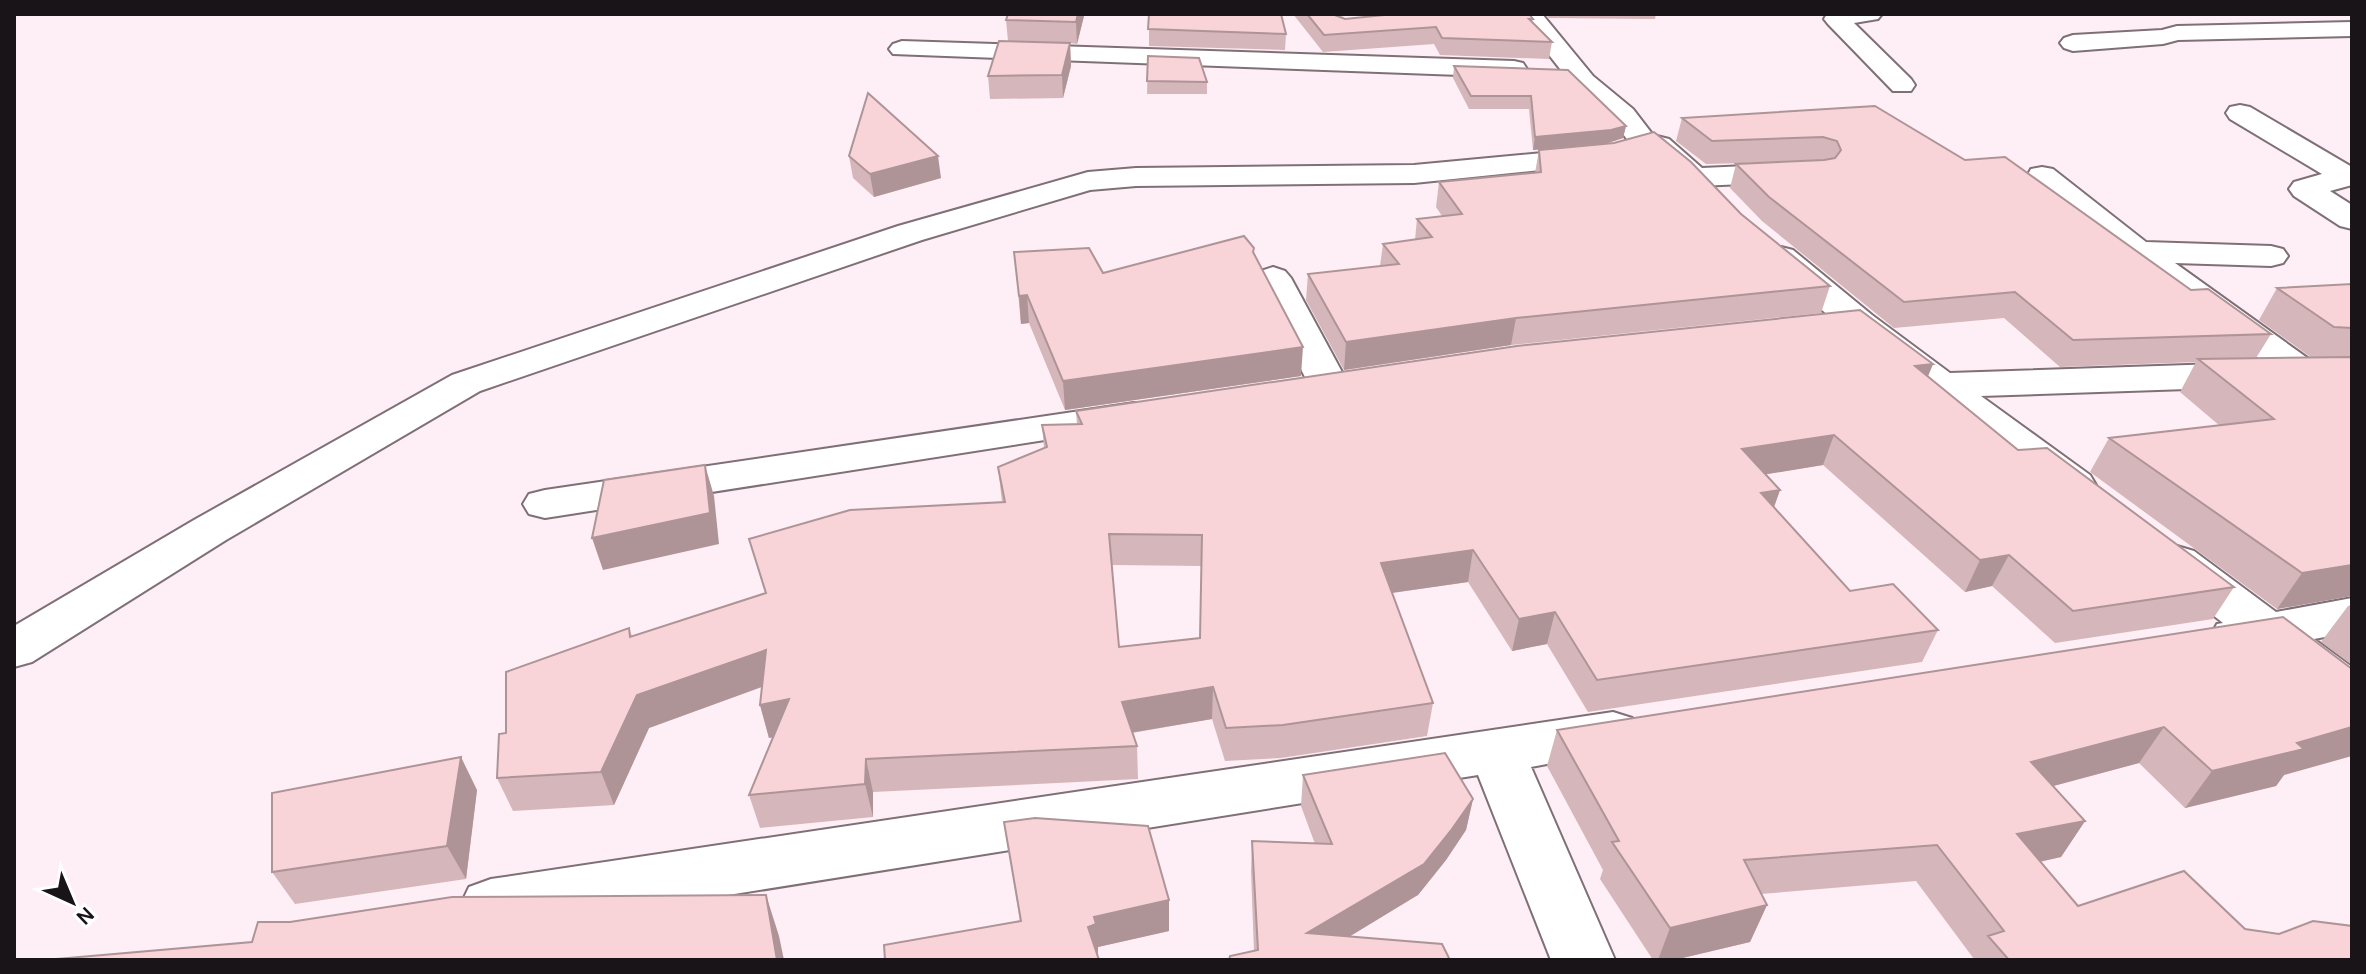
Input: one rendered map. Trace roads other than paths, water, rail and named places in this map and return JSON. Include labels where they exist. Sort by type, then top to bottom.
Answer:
[{"type":"street","points":[[1529,14],[1571,80],[1623,115],[1638,135],[1659,145],[1698,177],[1738,220],[1859,323],[2105,508]]},
{"type":"street","points":[[1870,14],[1836,19],[1902,85]]},
{"type":"street","points":[[2073,43],[2163,37],[2177,33],[2352,29]]},
{"type":"street","points":[[910,56],[1374,69],[1571,80]]},
{"type":"street","points":[[1374,69],[1454,79]]},
{"type":"street","points":[[1512,81],[1571,80]]},
{"type":"street","points":[[2240,113],[2341,173],[2343,178],[2305,189],[2352,219]]},
{"type":"street","points":[[14,649],[210,530],[466,383],[910,233],[1088,181],[1136,177],[1414,174],[1609,155],[1637,148],[1638,135]]},
{"type":"street","points":[[1698,177],[1816,172]]},
{"type":"street","points":[[2042,176],[2137,252],[2303,373]]},
{"type":"street","points":[[2137,252],[2271,256]]},
{"type":"street","points":[[1273,278],[1329,386]]},
{"type":"street","points":[[1811,328],[1859,323]]},
{"type":"street","points":[[1942,385],[2303,373],[2352,375]]},
{"type":"street","points":[[545,504],[1172,409]]},
{"type":"street","points":[[2143,537],[2352,695]]},
{"type":"street","points":[[2192,643],[2352,615]]},
{"type":"street","points":[[449,912],[1666,725]]},
{"type":"street","points":[[1496,751],[1583,960]]}]
